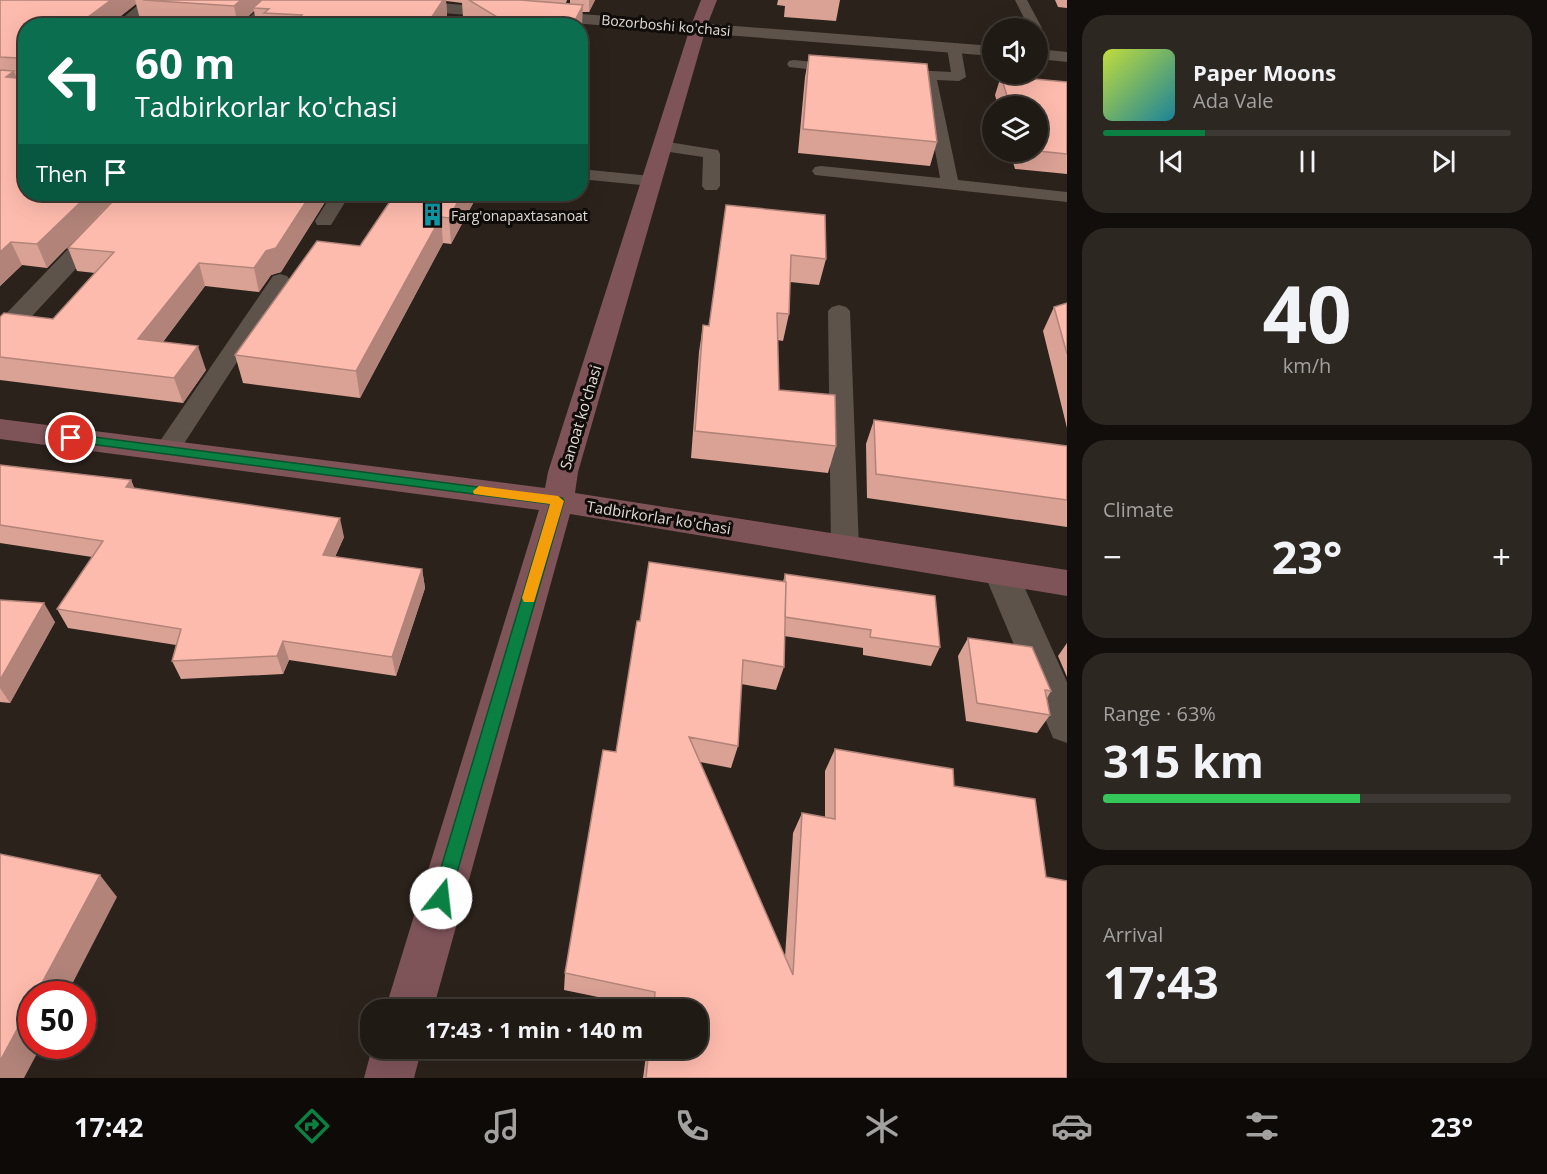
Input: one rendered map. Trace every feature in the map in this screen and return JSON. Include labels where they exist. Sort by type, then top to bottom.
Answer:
[{"type":"main road","name":"Sanoat ko'chasi","points":[[412,999],[558,501],[563,472],[698,28],[709,0]]},
{"type":"main road","name":"Tadbirkorlar ko'chasi","points":[[0,429],[558,501],[1067,583]]},
{"type":"main road","points":[[389,1078],[394,1059]]},
{"type":"street","name":"Bozorboshi ko'chasi","points":[[340,0],[570,18]]},
{"type":"street","name":"Bozorboshi ko'chasi","points":[[588,19],[982,50]]},
{"type":"street","points":[[0,335],[112,217]]},
{"type":"street","points":[[1000,573],[1067,726]]},
{"type":"lane","points":[[129,18],[152,0]]},
{"type":"lane","points":[[255,18],[276,0]]},
{"type":"lane","points":[[1021,0],[1030,18]]},
{"type":"lane","points":[[884,72],[959,77],[954,48]]},
{"type":"lane","points":[[794,64],[862,70]]},
{"type":"lane","points":[[929,76],[950,183]]},
{"type":"lane","points":[[662,147],[712,154],[711,186]]},
{"type":"lane","points":[[821,171],[1067,197]]},
{"type":"lane","points":[[588,175],[651,181]]},
{"type":"lane","points":[[324,221],[337,201]]},
{"type":"lane","points":[[166,450],[280,280]]},
{"type":"lane","points":[[839,311],[845,548]]},
{"type":"building","points":[[0,0],[111,0],[87,18],[18,18],[18,58],[0,57]]},
{"type":"building","points":[[143,0],[241,0],[234,6]]},
{"type":"building","points":[[262,0],[443,0],[431,18],[299,18],[302,15],[264,13],[269,9],[253,8]]},
{"type":"building","points":[[469,0],[520,0],[583,5],[576,18],[499,18]]},
{"type":"building","points":[[809,55],[927,64],[937,142],[803,129]]},
{"type":"building","points":[[0,70],[14,71],[6,77],[18,78],[18,201],[82,201],[37,244],[11,242],[0,252]]},
{"type":"building","points":[[1048,80],[1067,82],[1067,154],[1048,152],[1048,96],[1007,96],[1003,84],[1048,84]]},
{"type":"building","points":[[113,201],[306,201],[276,248],[266,251],[254,268],[199,263],[138,339],[198,346],[174,378],[0,357],[0,317],[4,313],[53,319],[114,252],[68,248]]},
{"type":"building","points":[[390,201],[458,201],[449,218],[441,217],[356,371],[235,355],[317,241],[360,246]]},
{"type":"building","points":[[726,205],[825,215],[826,259],[791,255],[789,314],[777,313],[779,390],[835,395],[836,446],[695,431],[703,325],[709,326]]},
{"type":"building","points":[[1067,303],[1067,354],[1054,307]]},
{"type":"building","points":[[874,420],[1067,446],[1067,500],[876,474]]},
{"type":"building","points":[[0,465],[131,480],[126,487],[340,518],[323,555],[422,569],[392,657],[283,641],[277,656],[172,661],[181,629],[57,609],[103,541],[0,525]]},
{"type":"building","points":[[649,562],[786,582],[784,667],[743,660],[738,746],[689,737],[793,975],[802,813],[835,819],[835,749],[953,769],[954,786],[1035,799],[1046,877],[1067,881],[1067,1078],[646,1078],[648,1059],[708,1059],[708,999],[655,999],[655,992],[565,973],[603,750],[616,752],[637,621],[640,621]]},
{"type":"building","points":[[785,574],[935,596],[940,647],[870,637],[871,630],[785,617]]},
{"type":"building","points":[[0,600],[44,603],[0,680]]},
{"type":"building","points":[[968,638],[1032,647],[1051,691],[1045,690],[1050,715],[977,703]]},
{"type":"building","points":[[0,854],[100,875],[43,981],[18,981],[18,1028],[0,1061]]},
{"type":"slow traffic","points":[[479,491],[558,501],[529,598]]},
{"type":"place","name":"Farg'onapaxtasanoat","points":[[433,215]]},
{"type":"route","points":[[71,438],[558,501],[441,898]]}]
